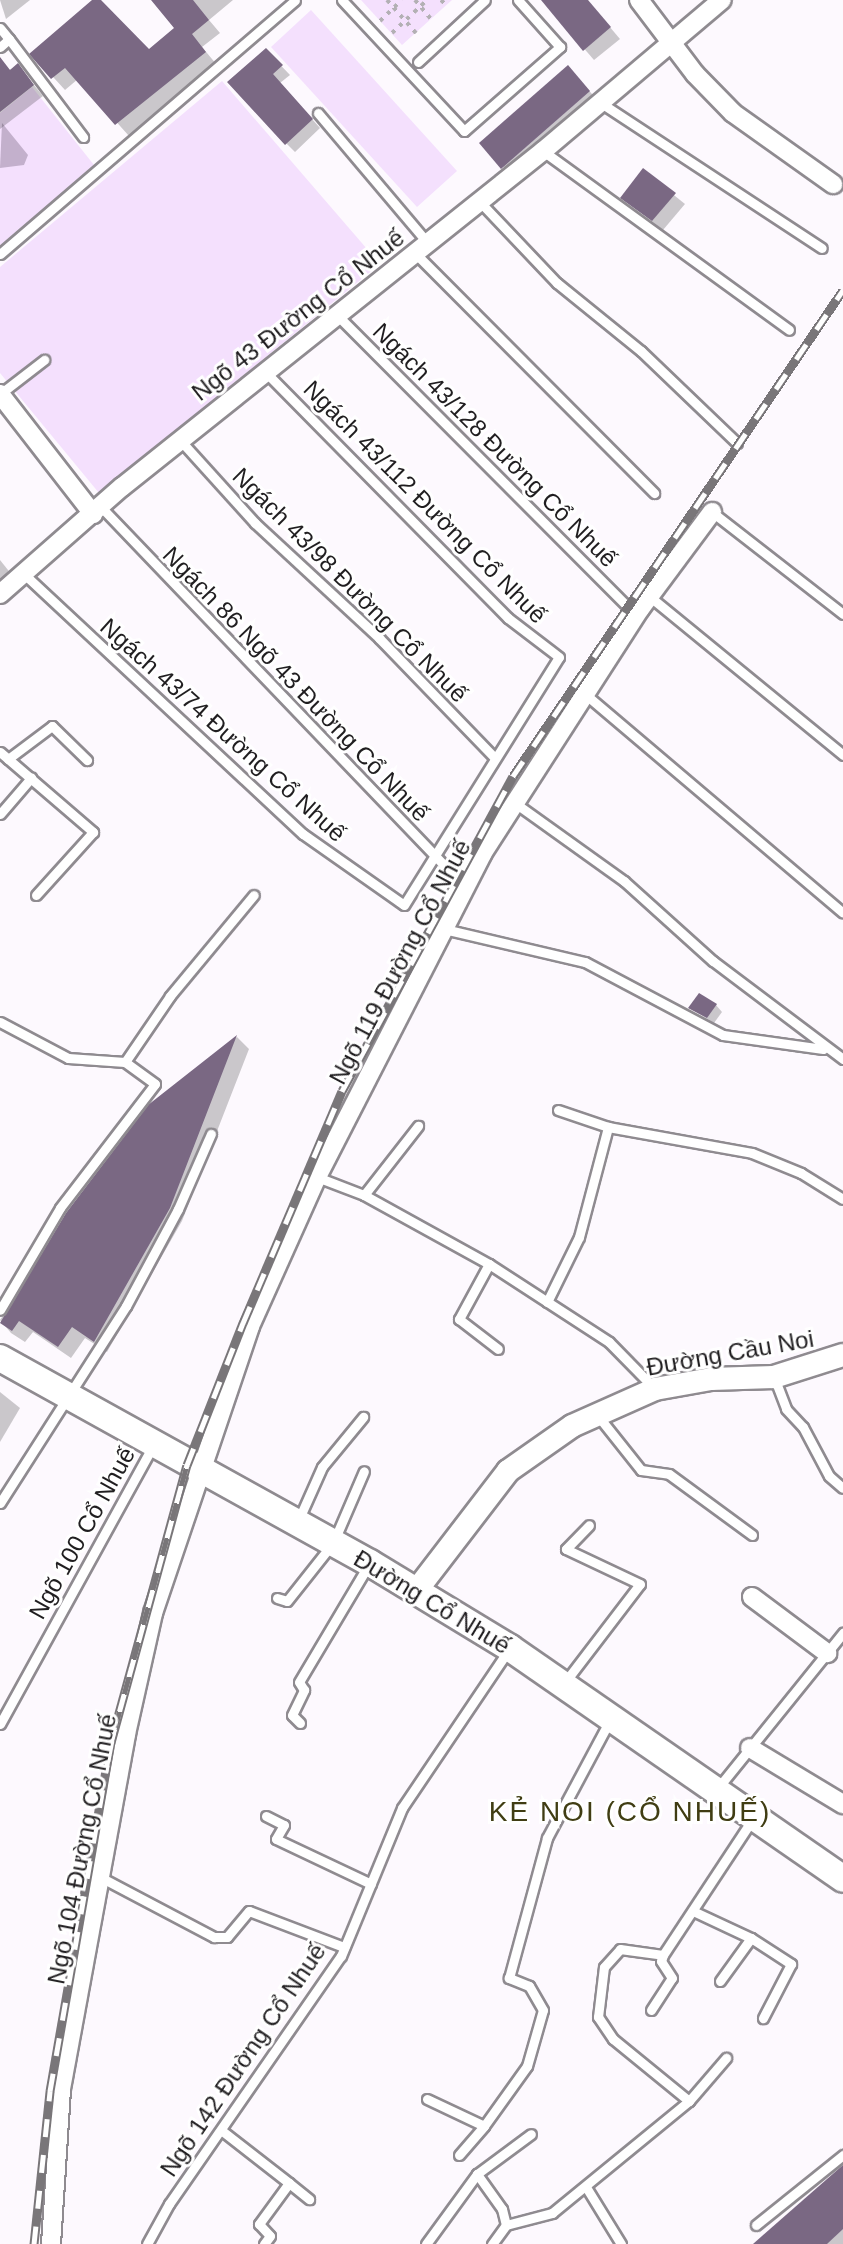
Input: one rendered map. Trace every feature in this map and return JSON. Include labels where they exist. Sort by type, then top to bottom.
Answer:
[{"type":"main road","name":"Đường Cổ Nhuế","points":[[0,1358],[153,1446],[370,1563],[510,1648],[717,1789],[752,1820],[843,1879]]},
{"type":"street","points":[[639,0],[695,74],[733,113],[833,184]]},
{"type":"street","name":"Ngõ 43 Đường Cổ Nhuế","points":[[0,594],[180,440],[335,313],[543,151],[722,0]]},
{"type":"street","points":[[0,394],[97,510]]},
{"type":"street","name":"Ngõ 119 Đường Cổ Nhuế","points":[[202,1472],[250,1326],[317,1177],[465,887],[487,837],[649,596],[712,512]]},
{"type":"street","name":"Đường Cầu Noi","points":[[416,1591],[508,1471],[596,1413],[655,1389],[711,1379],[774,1377],[843,1355]]},
{"type":"street","name":"Ngõ 104 Đường Cổ Nhuế","points":[[51,2244],[61,2089],[126,1734],[153,1613],[202,1472]]},
{"type":"street","points":[[752,1597],[827,1653]]},
{"type":"street","points":[[750,1748],[843,1804]]},
{"type":"lane","points":[[0,254],[295,0]]},
{"type":"lane","points":[[342,0],[464,131],[560,47],[518,0]]},
{"type":"lane","points":[[418,62],[485,0]]},
{"type":"lane","points":[[0,28],[83,137]]},
{"type":"lane","points":[[0,47],[9,39]]},
{"type":"lane","points":[[601,103],[822,248]]},
{"type":"lane","points":[[318,113],[422,248],[654,493]]},
{"type":"lane","points":[[543,151],[789,330]]},
{"type":"lane","points":[[480,202],[557,283],[641,351],[737,443]]},
{"type":"lane","name":"Ngách 43/128 Đường Cổ Nhuế","points":[[335,313],[626,605]]},
{"type":"lane","points":[[0,394],[44,360]]},
{"type":"lane","name":"Ngách 43/112 Đường Cổ Nhuế","points":[[264,371],[508,618],[559,657],[494,757]]},
{"type":"lane","name":"Ngách 43/98 Đường Cổ Nhuế","points":[[180,440],[255,523],[379,638],[494,757]]},
{"type":"lane","name":"Ngách 86 Ngõ 43 Đường Cổ Nhuế","points":[[97,510],[465,887]]},
{"type":"lane","points":[[712,512],[843,614]]},
{"type":"lane","name":"Ngách 43/74 Đường Cổ Nhuế","points":[[24,574],[303,834],[404,905],[435,858]]},
{"type":"lane","points":[[649,596],[843,755]]},
{"type":"lane","points":[[585,694],[843,913]]},
{"type":"lane","points":[[36,895],[93,832],[4,755],[52,726],[87,760]]},
{"type":"lane","points":[[435,858],[494,757]]},
{"type":"lane","points":[[0,814],[31,778]]},
{"type":"lane","points":[[518,789],[823,1049],[843,1059]]},
{"type":"lane","points":[[125,1062],[170,996],[254,895]]},
{"type":"lane","points":[[444,929],[585,962],[723,1035],[823,1049]]},
{"type":"lane","points":[[0,1022],[68,1058],[125,1062],[155,1084],[60,1208],[0,1310]]},
{"type":"lane","points":[[558,1110],[608,1127],[752,1153],[801,1173],[843,1199]]},
{"type":"lane","points":[[364,1195],[418,1126]]},
{"type":"lane","points":[[547,1302],[579,1237],[608,1127]]},
{"type":"lane","points":[[0,1503],[156,1251],[211,1134]]},
{"type":"lane","points":[[317,1177],[364,1195],[489,1264],[609,1342],[655,1389]]},
{"type":"lane","points":[[489,1264],[459,1319],[498,1349]]},
{"type":"lane","points":[[774,1377],[786,1409],[803,1427],[829,1476],[843,1488]]},
{"type":"lane","points":[[596,1413],[641,1470],[669,1474],[752,1535]]},
{"type":"lane","points":[[297,1524],[322,1467],[363,1417]]},
{"type":"lane","name":"Ngõ 100 Cổ Nhuế","points":[[0,1724],[153,1446]]},
{"type":"lane","points":[[277,1598],[287,1601],[333,1543],[364,1471]]},
{"type":"lane","points":[[563,1685],[640,1584],[566,1549],[589,1525]]},
{"type":"lane","points":[[300,1723],[292,1715],[304,1690],[299,1682],[370,1563]]},
{"type":"lane","points":[[717,1789],[843,1633]]},
{"type":"lane","name":"Ngõ 142 Đường Cổ Nhuế","points":[[147,2244],[344,1947],[402,1808],[510,1648]]},
{"type":"lane","points":[[459,2155],[527,2066],[543,2010],[529,1986],[509,1978],[547,1838],[612,1717]]},
{"type":"lane","points":[[266,1816],[284,1825],[276,1839],[371,1884]]},
{"type":"lane","points":[[651,2010],[672,1978],[661,1961],[663,1955],[752,1820]]},
{"type":"lane","points":[[102,1878],[214,1937],[227,1937],[249,1911],[344,1947]]},
{"type":"lane","points":[[693,1911],[751,1938],[791,1964],[763,2018]]},
{"type":"lane","points":[[720,1981],[751,1938]]},
{"type":"lane","points":[[663,1955],[620,1949],[604,1967],[598,2017],[613,2039],[689,2101]]},
{"type":"lane","points":[[492,2244],[506,2225],[552,2213],[586,2187],[689,2101],[726,2058]]},
{"type":"lane","points":[[427,2099],[484,2126]]},
{"type":"lane","points":[[221,2130],[309,2199]]},
{"type":"lane","points":[[426,2244],[477,2174],[531,2134]]},
{"type":"lane","points":[[756,2225],[843,2155]]},
{"type":"lane","points":[[477,2174],[502,2209],[506,2225]]},
{"type":"lane","points":[[264,2244],[270,2236],[259,2224],[289,2183]]},
{"type":"lane","points":[[586,2187],[621,2244]]},
{"type":"path","points":[[387,0],[416,33]]},
{"type":"path","points":[[380,21],[402,0]]},
{"type":"path","points":[[415,0],[431,19]]},
{"type":"path","points":[[392,33],[427,0]]},
{"type":"path","points":[[441,0],[446,5]]},
{"type":"shaded area","points":[[361,0],[452,0],[402,45]]},
{"type":"shaded area","points":[[311,10],[457,171],[417,207],[271,47]]},
{"type":"shaded area","points":[[222,81],[380,264],[99,493],[0,373],[0,267]]},
{"type":"shaded area","points":[[32,87],[94,165],[0,246],[0,113]]},
{"type":"shaded area","points":[[2,123],[28,155],[24,165],[0,168]]},
{"type":"building","points":[[92,0],[101,0],[149,49],[174,28],[151,0],[193,0],[209,20],[192,34],[206,52],[115,125],[65,68],[51,79],[29,54]]},
{"type":"building","points":[[541,0],[588,0],[611,27],[583,51]]},
{"type":"building","points":[[266,48],[283,65],[273,74],[313,119],[285,145],[227,82]]},
{"type":"building","points":[[0,57],[10,70],[18,63],[34,85],[0,112]]},
{"type":"building","points":[[568,65],[590,91],[501,169],[479,143]]},
{"type":"building","points":[[643,168],[676,193],[652,221],[620,198]]},
{"type":"building","points":[[699,993],[717,1004],[707,1018],[688,1008]]},
{"type":"building","points":[[237,1035],[170,1208],[94,1342],[72,1327],[58,1347],[19,1321],[12,1331],[0,1323],[66,1213],[148,1105]]},
{"type":"building","points":[[843,2165],[843,2229],[827,2244],[753,2244]]},
{"type":"railway","points":[[34,2244],[50,2091],[110,1746],[187,1465],[243,1323],[342,1091],[513,776],[843,290]]},
{"type":"district","name":"KẺ NOI (CỔ NHUẾ)","points":[[630,1812]]}]
